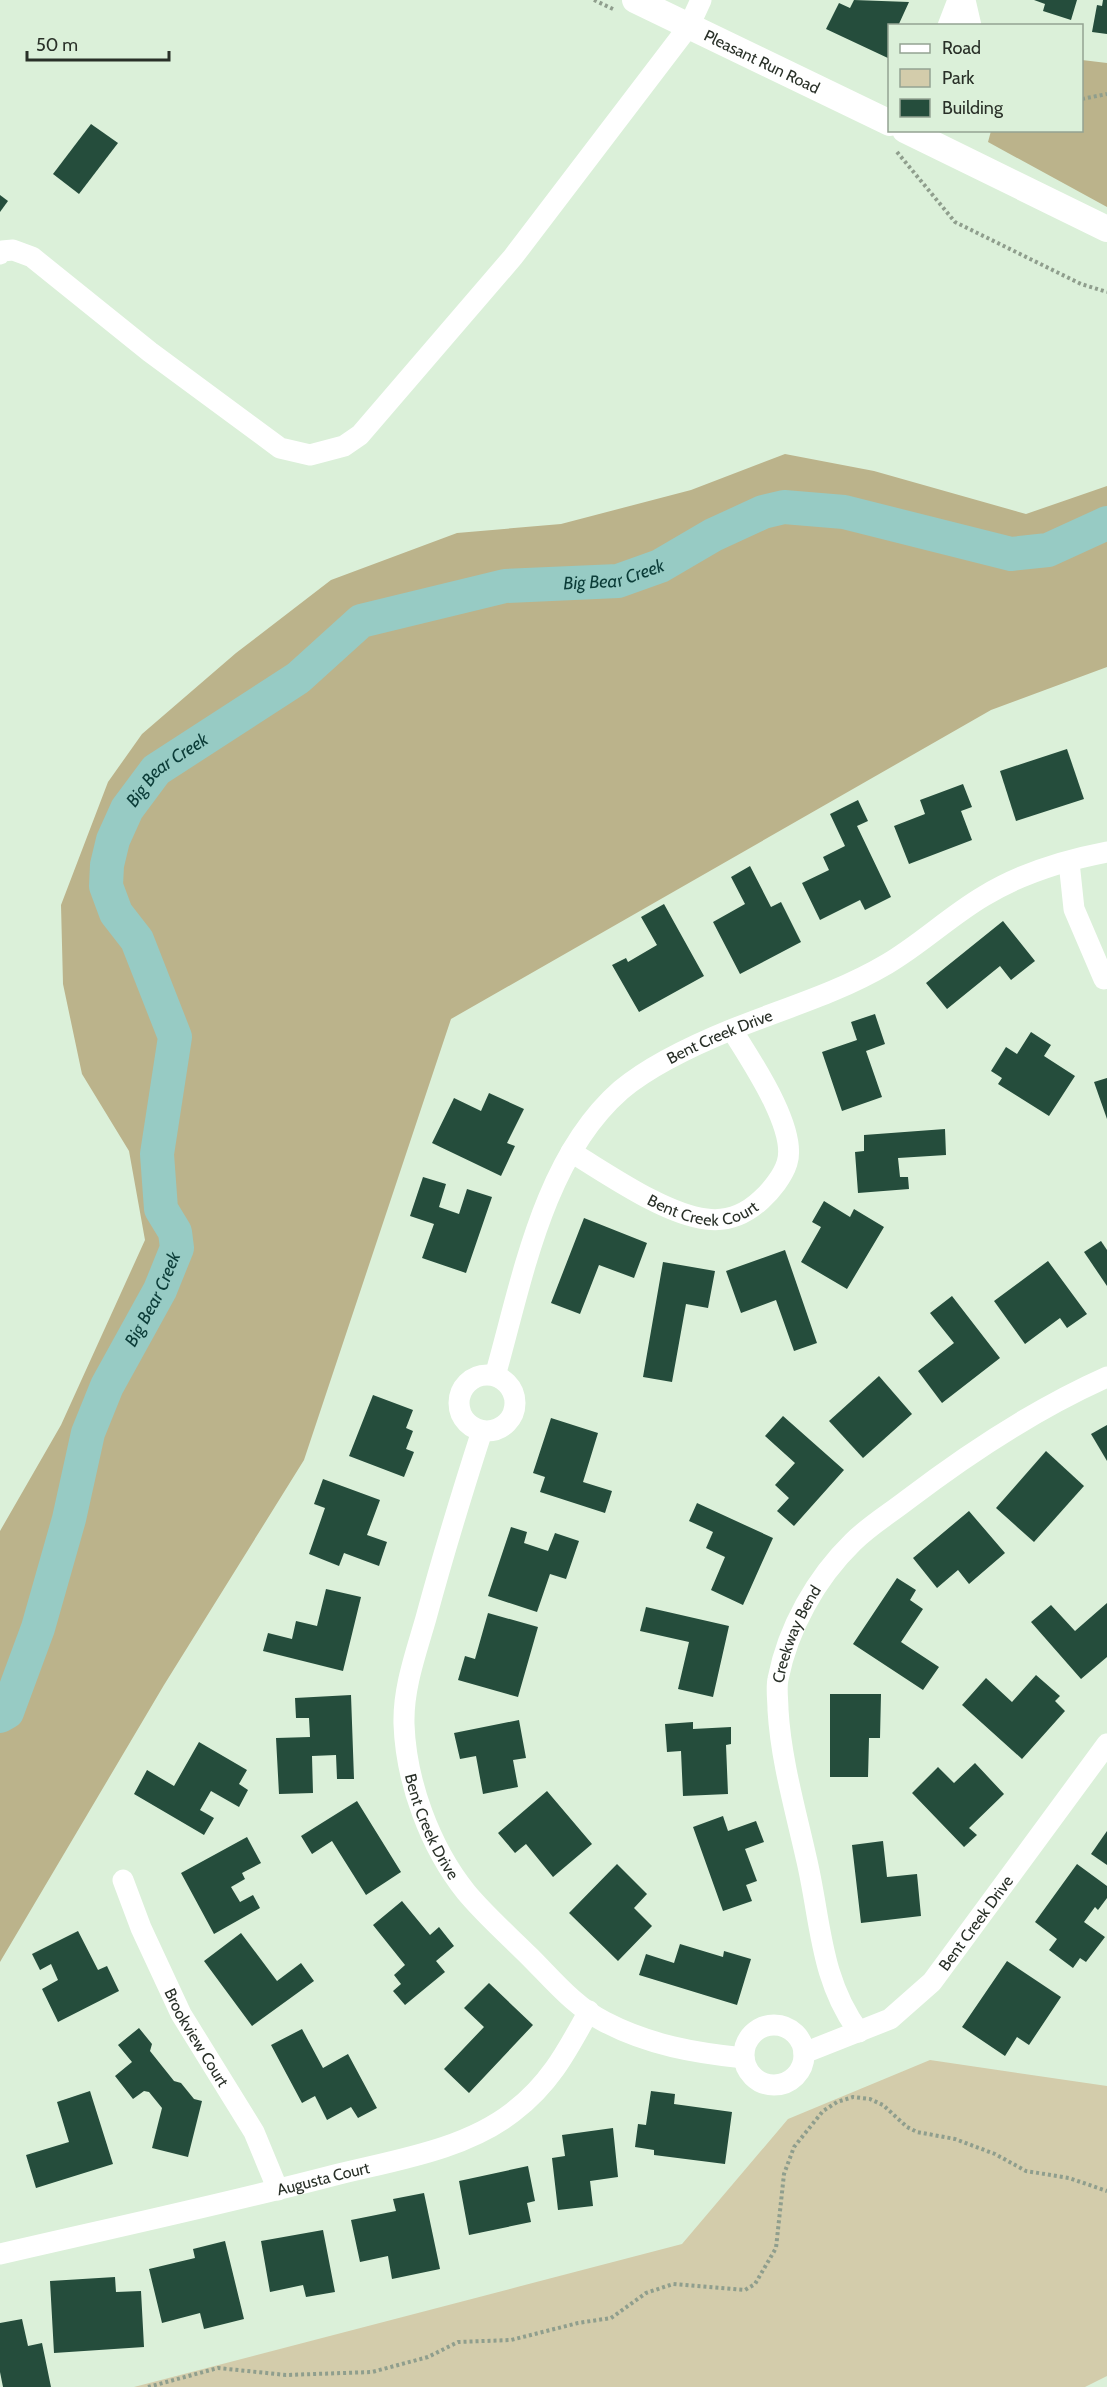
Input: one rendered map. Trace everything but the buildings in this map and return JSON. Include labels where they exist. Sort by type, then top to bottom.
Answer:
[{"type":"main road","name":"Pleasant Run Road","points":[[626,5],[689,26],[888,129]]},
{"type":"main road","name":"Pleasant Run Road","points":[[895,133],[940,138],[1107,229]]},
{"type":"street","points":[[0,254],[2,251],[14,250],[32,257],[150,352],[280,448],[310,455],[344,446],[360,435],[513,257],[689,26],[701,0]]},
{"type":"street","points":[[949,24],[958,0]]},
{"type":"street","points":[[965,0],[971,24]]},
{"type":"street","name":"Bent Creek Drive","points":[[495,1376],[538,1221],[571,1152],[591,1122],[621,1090],[648,1070],[732,1030],[799,1006],[888,964],[984,896],[1038,870],[1107,852]]},
{"type":"street","points":[[1069,862],[1074,909],[1104,979]]},
{"type":"street","name":"Bent Creek Court","points":[[571,1152],[645,1196],[687,1215],[721,1220],[753,1207],[770,1192],[787,1163],[788,1139],[770,1092],[732,1030]]},
{"type":"street","points":[[495,1376],[506,1382],[512,1390],[515,1409],[509,1422],[501,1428],[482,1431],[468,1424],[462,1416],[460,1396],[468,1383],[476,1377],[495,1376]]},
{"type":"street","name":"Creekway Bend","points":[[859,2032],[842,2009],[832,1986],[818,1927],[811,1878],[780,1743],[777,1681],[791,1634],[809,1597],[853,1541],[954,1464],[1025,1419],[1107,1377]]},
{"type":"street","name":"Bent Creek Drive","points":[[482,1431],[451,1528],[408,1682],[404,1722],[407,1761],[420,1807],[441,1853],[466,1892],[570,1998],[603,2021],[636,2036],[688,2052],[744,2058]]},
{"type":"street","name":"Bent Creek Drive","points":[[804,2053],[890,2019],[932,1982],[1107,1744]]},
{"type":"street","name":"Brookview Court","points":[[123,1880],[141,1928],[181,2014],[254,2132],[278,2190]]},
{"type":"street","name":"Augusta Court","points":[[0,2254],[278,2190],[422,2153],[484,2131],[520,2106],[556,2070],[589,2011]]},
{"type":"street","points":[[776,2025],[795,2034],[804,2053],[799,2073],[782,2085],[761,2083],[747,2068],[744,2058],[749,2039],[756,2031],[776,2025]]},
{"type":"path","points":[[594,0],[626,5]]},
{"type":"path","points":[[1083,99],[1107,94]]},
{"type":"path","points":[[895,133],[955,222],[1035,263],[1081,284],[1107,292]]},
{"type":"path","points":[[148,2387],[218,2368],[286,2375],[372,2372],[428,2357],[458,2342],[510,2340],[611,2318],[646,2294],[673,2284],[745,2290],[755,2284],[776,2248],[784,2174],[794,2146],[823,2111],[853,2097],[870,2099],[883,2105],[907,2127],[917,2132],[965,2143],[995,2154],[1026,2171],[1069,2178],[1107,2191]]},
{"type":"green space","points":[[930,2060],[1107,2086],[1107,2376],[1085,2387],[134,2387],[682,2244],[788,2119]]},
{"type":"shaded area","points":[[1083,60],[1107,63],[1107,207],[988,142],[991,132],[1083,132]]},
{"type":"shaded area","points":[[785,454],[874,471],[1026,514],[1107,486],[1107,667],[991,710],[451,1019],[304,1460],[164,1685],[0,1962],[0,1531],[61,1425],[145,1240],[129,1151],[82,1074],[63,984],[61,905],[108,782],[142,734],[236,653],[331,580],[457,533],[561,524],[691,490]]},
{"type":"waterway","name":"Big Bear Creek","points":[[0,1716],[7,1712],[38,1628],[69,1519],[88,1433],[107,1386],[160,1290],[177,1248],[175,1232],[161,1209],[157,1154],[175,1037],[137,940],[116,913],[106,886],[107,865],[113,840],[127,809],[156,770],[298,678],[361,621],[505,586],[618,581],[660,566],[713,535],[763,512],[784,507],[844,512],[1011,554],[1048,550],[1107,523]]}]
